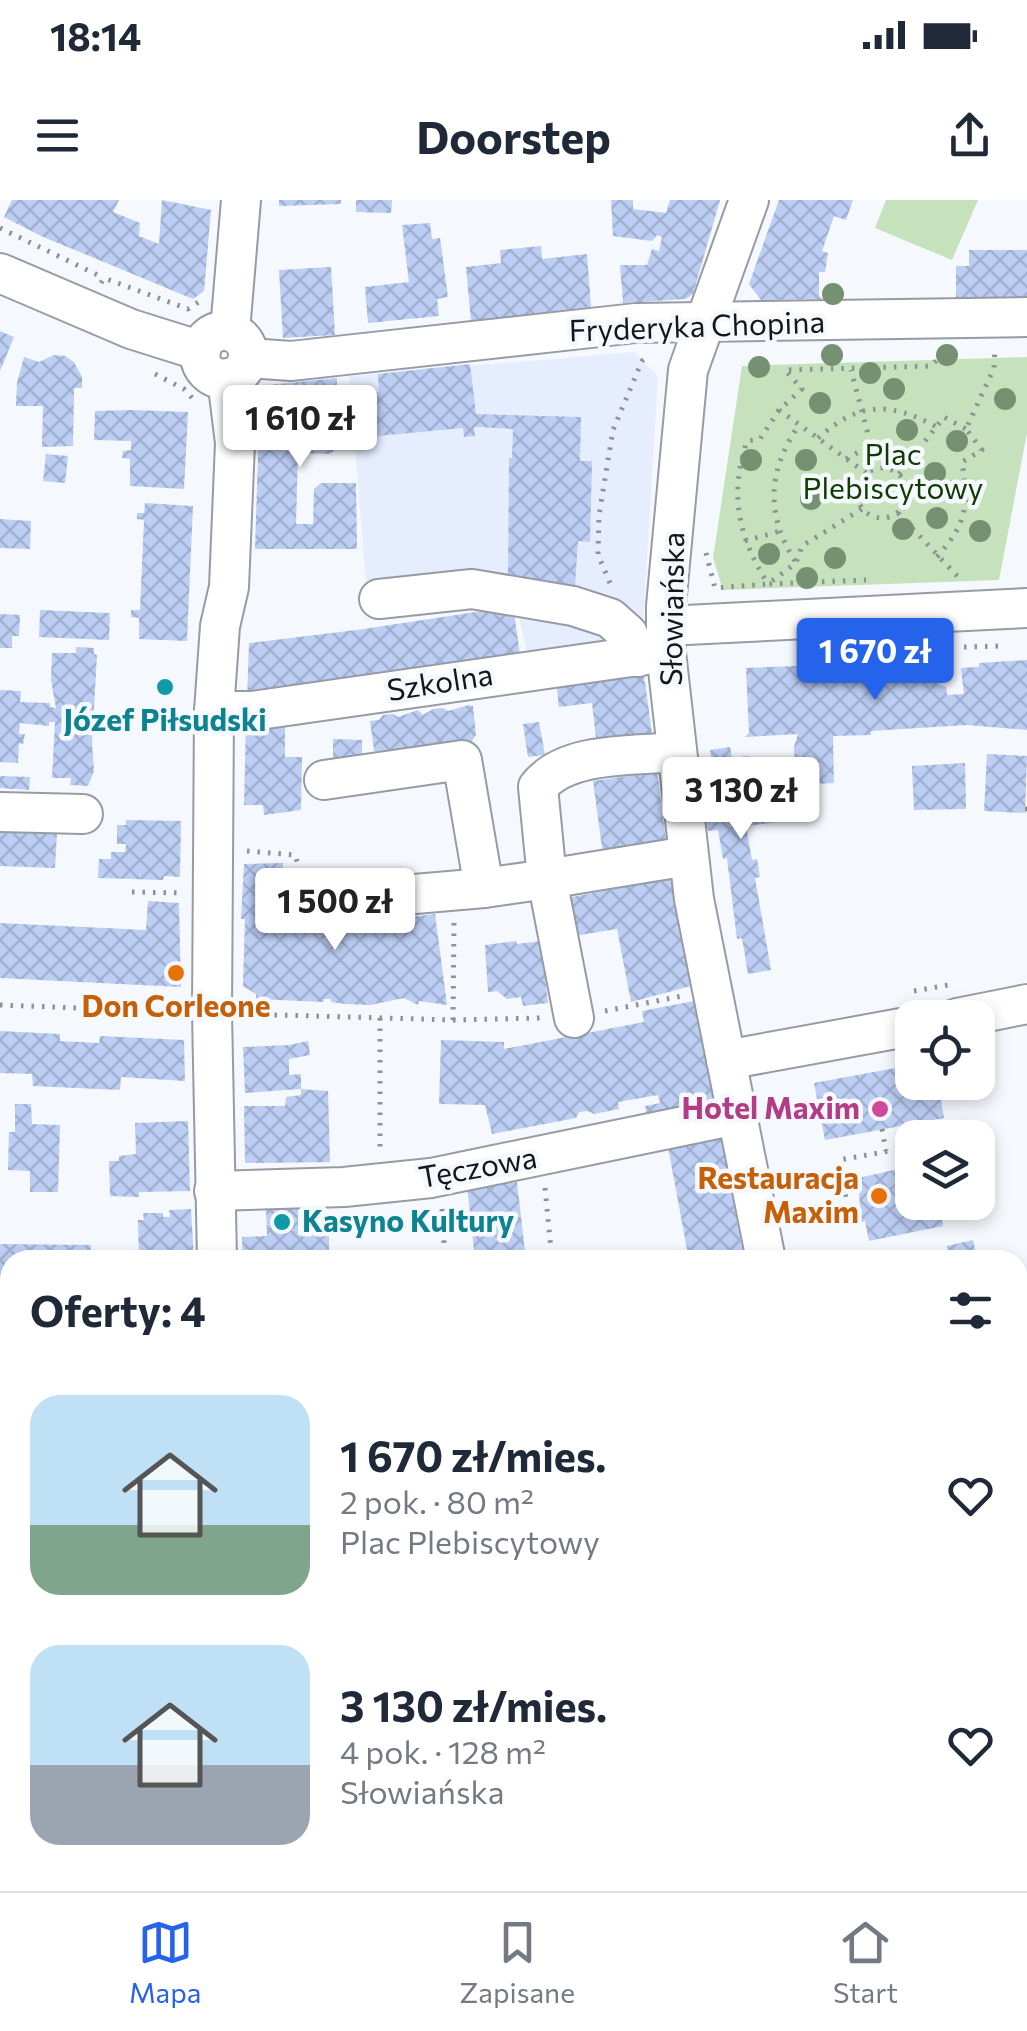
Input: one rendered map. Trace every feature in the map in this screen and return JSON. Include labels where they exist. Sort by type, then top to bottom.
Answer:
[{"type":"street","points":[[217,1250],[212,1014],[214,711],[220,626],[230,587],[235,443],[226,355],[240,200]]},
{"type":"street","name":"Słowiańska","points":[[749,200],[688,370],[656,645],[676,752],[688,856],[764,1250]]},
{"type":"street","name":"Fryderyka Chopina","points":[[0,273],[131,329],[226,355],[291,361],[636,324],[1027,317]]},
{"type":"street","points":[[379,599],[472,589],[572,606],[610,618],[628,634],[656,645],[1027,608]]},
{"type":"street","name":"Szkolna","points":[[214,711],[252,711],[524,670],[656,645]]},
{"type":"street","points":[[574,1018],[547,879],[538,788],[558,768],[580,762],[676,752]]},
{"type":"street","points":[[324,780],[462,760],[469,889]]},
{"type":"street","points":[[0,812],[83,814]]},
{"type":"street","points":[[311,903],[469,889],[688,856]]},
{"type":"street","points":[[995,1010],[1027,1004]]},
{"type":"street","points":[[726,1060],[895,1029]]},
{"type":"street","name":"Tęczowa","points":[[214,1191],[344,1188],[440,1176],[738,1115]]},
{"type":"path","points":[[0,228],[104,278]]},
{"type":"path","points":[[786,370],[931,366],[948,349]]},
{"type":"path","points":[[966,429],[994,368],[997,350],[980,349]]},
{"type":"path","points":[[610,618],[622,609],[598,555],[599,515],[613,430],[642,362],[650,356],[667,369],[688,370]]},
{"type":"path","points":[[768,584],[745,541],[739,518],[737,470],[747,441],[760,438],[779,410],[802,389],[779,360]]},
{"type":"path","points":[[846,460],[871,445],[851,369]]},
{"type":"path","points":[[817,439],[840,418],[862,410],[887,408],[912,414],[936,427]]},
{"type":"path","points":[[779,410],[866,473]]},
{"type":"path","points":[[899,474],[944,417],[966,429],[982,450],[962,462],[967,509],[954,538],[937,558]]},
{"type":"path","points":[[796,563],[780,530],[774,473],[783,448],[798,425]]},
{"type":"path","points":[[883,468],[899,474],[908,494],[898,513],[879,518],[862,509],[856,490],[866,473],[883,468]]},
{"type":"path","points":[[708,536],[706,555],[715,588],[768,584],[796,563],[802,546],[862,509]]},
{"type":"path","points":[[898,513],[959,580],[977,587]]},
{"type":"path","points":[[745,541],[780,530]]},
{"type":"path","points":[[214,848],[295,855]]},
{"type":"path","points":[[452,1020],[469,889]]},
{"type":"path","points":[[132,892],[213,893]]},
{"type":"path","points":[[0,1005],[452,1020],[574,1018],[712,990]]},
{"type":"path","points":[[380,1018],[380,1183]]},
{"type":"path","points":[[882,1130],[886,1152]]},
{"type":"path","points":[[848,1210],[838,1160],[895,1150]]},
{"type":"path","points":[[542,1157],[551,1250]]},
{"type":"path","points":[[440,1176],[444,1250]]},
{"type":"path","points":[[784,1223],[858,1208]]},
{"type":"shaded area","points":[[635,352],[658,377],[642,642],[528,655],[516,606],[369,618],[349,376]]},
{"type":"green space","points":[[886,200],[978,200],[952,260],[875,228]]},
{"type":"green space","name":"Plac Plebiscytowy","points":[[1027,357],[1027,433],[999,580],[723,590],[713,558],[742,366]]},
{"type":"building","points":[[12,200],[119,200],[113,212],[140,223],[139,236],[159,244],[162,200],[211,210],[204,291],[193,299],[41,236],[4,217]]},
{"type":"building","points":[[279,200],[341,200],[341,204],[279,206]]},
{"type":"building","points":[[356,200],[392,200],[391,213],[356,212]]},
{"type":"building","points":[[611,200],[633,200],[633,209],[666,213],[670,200],[720,200],[693,294],[686,299],[623,303],[620,265],[647,265],[652,249],[659,251],[662,237],[657,235],[652,241],[613,236]]},
{"type":"building","points":[[779,200],[853,200],[846,220],[834,216],[822,251],[828,253],[825,272],[819,272],[822,299],[761,300],[749,284]]},
{"type":"building","points":[[430,223],[432,239],[440,238],[448,297],[437,299],[439,316],[368,323],[365,287],[409,282],[402,225]]},
{"type":"building","points":[[541,246],[542,259],[587,254],[591,307],[471,321],[466,267],[501,263],[500,250]]},
{"type":"building","points":[[969,250],[1027,250],[1027,297],[956,298],[956,266],[969,266]]},
{"type":"building","points":[[331,267],[335,335],[283,338],[279,270]]},
{"type":"building","points":[[0,331],[14,337],[0,371]]},
{"type":"building","points":[[54,355],[74,362],[82,377],[82,388],[74,388],[73,446],[42,447],[43,406],[16,406],[24,357],[39,362]]},
{"type":"building","points":[[470,364],[476,414],[581,417],[580,461],[592,461],[590,542],[578,541],[575,586],[508,583],[509,458],[513,429],[474,427],[475,436],[464,437],[463,428],[355,438],[352,395],[379,392],[378,374]]},
{"type":"building","points":[[337,378],[335,450],[330,454],[298,453],[296,524],[313,524],[314,489],[321,483],[356,483],[357,549],[255,549],[260,393],[268,385]]},
{"type":"building","points":[[95,411],[188,412],[184,489],[130,486],[130,459],[122,458],[123,451],[131,450],[131,441],[94,440]]},
{"type":"building","points":[[46,454],[68,456],[65,483],[43,481]]},
{"type":"building","points":[[145,503],[193,506],[187,641],[139,639],[139,618],[131,617],[131,610],[140,610],[144,520],[137,519],[137,513],[144,513]]},
{"type":"building","points":[[0,519],[31,521],[30,549],[0,548]]},
{"type":"building","points":[[495,609],[496,614],[514,612],[520,655],[247,700],[249,643]]},
{"type":"building","points":[[40,610],[110,613],[109,640],[39,637]]},
{"type":"building","points":[[0,614],[20,615],[19,636],[12,636],[12,648],[0,648]]},
{"type":"building","points":[[76,647],[94,648],[97,655],[94,771],[88,786],[70,785],[71,778],[52,778],[55,722],[49,722],[49,726],[20,723],[19,734],[25,734],[23,744],[19,743],[18,763],[0,762],[0,690],[21,691],[20,702],[50,703],[50,707],[56,708],[52,653],[76,653]]},
{"type":"building","points":[[856,654],[858,662],[933,657],[934,682],[946,687],[947,695],[964,694],[961,668],[1027,660],[1027,730],[967,725],[833,736],[834,783],[796,785],[794,747],[798,734],[745,737],[749,733],[746,668],[822,665],[823,655]]},
{"type":"building","points":[[643,668],[653,741],[597,747],[592,703],[559,707],[556,680]]},
{"type":"building","points":[[473,706],[476,735],[472,741],[378,754],[374,750],[370,721],[383,715],[398,717],[418,710],[423,715],[433,709],[448,711]]},
{"type":"building","points":[[246,722],[285,723],[285,757],[302,757],[301,810],[264,815],[263,805],[244,805]]},
{"type":"building","points":[[539,722],[545,755],[528,757],[523,724]]},
{"type":"building","points":[[333,739],[362,740],[362,764],[333,763]]},
{"type":"building","points":[[730,747],[732,758],[749,756],[757,809],[769,806],[768,800],[775,799],[774,792],[785,790],[794,820],[746,826],[752,860],[757,859],[760,877],[755,878],[771,970],[748,974],[742,938],[737,939],[727,858],[723,859],[718,830],[708,831],[699,763],[712,761],[710,750]]},
{"type":"building","points":[[987,754],[1027,756],[1025,813],[984,811]]},
{"type":"building","points":[[965,763],[966,809],[914,810],[912,766]]},
{"type":"building","points":[[657,772],[667,846],[603,855],[593,781]]},
{"type":"building","points":[[0,776],[30,777],[29,790],[0,788]]},
{"type":"building","points":[[126,820],[181,821],[180,877],[98,878],[99,859],[111,859],[111,852],[125,852],[126,844],[117,844],[117,825],[126,825]]},
{"type":"building","points":[[0,829],[57,832],[55,868],[0,866]]},
{"type":"building","points":[[283,863],[281,921],[285,921],[285,931],[305,931],[306,925],[387,926],[386,920],[435,914],[447,1005],[419,1001],[418,1005],[404,998],[370,1005],[331,999],[256,999],[256,994],[243,986],[244,864]]},
{"type":"building","points":[[672,878],[691,986],[631,1002],[617,929],[574,936],[567,898]]},
{"type":"building","points":[[148,901],[179,903],[181,987],[0,978],[0,923],[146,930]]},
{"type":"building","points":[[541,941],[548,1003],[523,1006],[521,997],[507,999],[497,991],[488,992],[485,945]]},
{"type":"building","points":[[694,1001],[715,1105],[648,1120],[645,1106],[660,1103],[658,1095],[618,1102],[619,1109],[594,1114],[579,1112],[576,1118],[492,1134],[485,1105],[439,1104],[441,1040],[504,1042],[504,1049],[644,1022],[642,1011]]},
{"type":"building","points":[[0,1031],[60,1034],[60,1041],[99,1043],[100,1036],[184,1040],[185,1081],[121,1077],[120,1090],[33,1086],[32,1074],[0,1073]]},
{"type":"building","points":[[308,1041],[310,1055],[289,1059],[289,1075],[301,1074],[301,1089],[245,1093],[243,1047]]},
{"type":"building","name":"Hotel Maxim","points":[[895,1068],[895,1100],[941,1100],[944,1118],[895,1120],[895,1127],[825,1140],[814,1083]]},
{"type":"building","points":[[301,1089],[328,1091],[330,1162],[245,1163],[244,1106],[285,1106],[286,1097],[301,1095]]},
{"type":"building","points":[[15,1104],[31,1104],[32,1124],[60,1125],[58,1192],[30,1192],[30,1171],[8,1170],[9,1132],[15,1132]]},
{"type":"building","points":[[188,1121],[190,1191],[110,1196],[109,1161],[136,1154],[135,1123]]},
{"type":"building","points":[[721,1135],[742,1250],[687,1250],[668,1147]]},
{"type":"building","points":[[895,1170],[895,1220],[942,1220],[943,1226],[869,1241],[865,1221],[861,1222],[858,1178]]},
{"type":"building","points":[[517,1182],[525,1250],[474,1250],[467,1185]]},
{"type":"building","name":"Kasyno Kultury","points":[[298,1207],[298,1235],[329,1234],[329,1250],[243,1250],[242,1237],[267,1236],[266,1208]]},
{"type":"building","points":[[191,1209],[193,1250],[139,1250],[138,1220],[144,1220],[143,1213],[170,1217],[169,1210]]},
{"type":"building","points":[[973,1240],[975,1250],[948,1250],[947,1246]]},
{"type":"building","points":[[0,1244],[91,1245],[91,1250],[0,1250]]},
{"type":"place","name":"Józef Piłsudski","points":[[165,687]]},
{"type":"place","name":"Don Corleone","points":[[176,973]]},
{"type":"place","name":"Hotel Maxim","points":[[880,1109]]},
{"type":"place","name":"Restauracja Maxim","points":[[879,1196]]},
{"type":"place","name":"Kasyno Kultury","points":[[282,1222]]}]
